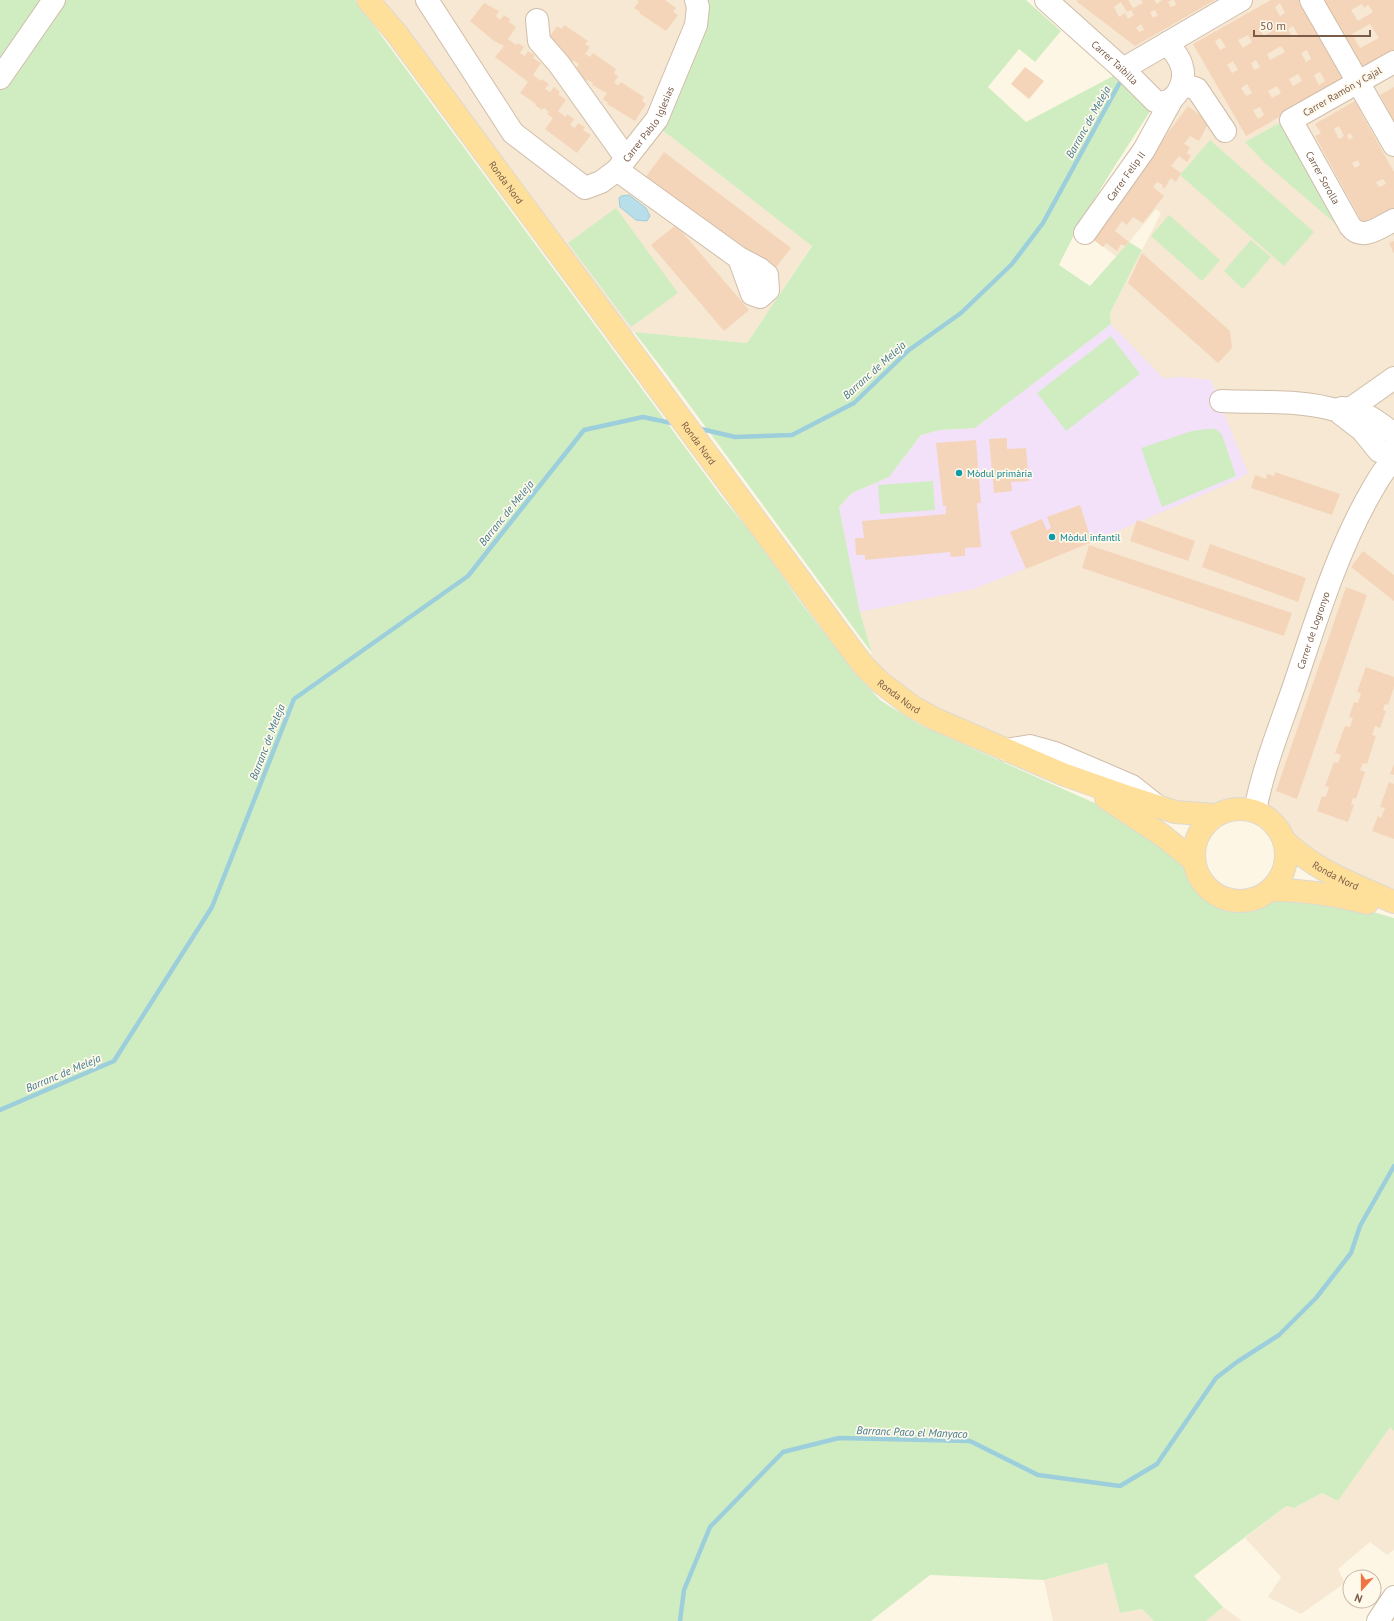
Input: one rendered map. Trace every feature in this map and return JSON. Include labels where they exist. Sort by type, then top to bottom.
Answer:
[{"type":"main road","name":"Ronda Nord","points":[[368,0],[397,34],[851,650],[880,682],[913,707],[935,719],[1065,775],[1176,812],[1215,815]]},
{"type":"main road","name":"Ronda Nord","points":[[376,0],[397,34]]},
{"type":"main road","name":"Ronda Nord","points":[[1065,775],[1118,805],[1162,835],[1193,860]]},
{"type":"main road","points":[[1242,808],[1255,811],[1269,819],[1278,829],[1284,840],[1286,853],[1285,867],[1279,880],[1270,890],[1258,898],[1244,901],[1230,900],[1216,895],[1205,886],[1197,874],[1193,860],[1194,847],[1198,834],[1205,823],[1215,815],[1228,810],[1242,808]]},
{"type":"main road","name":"Ronda Nord","points":[[1284,840],[1309,861],[1344,880],[1394,902]]},
{"type":"main road","name":"Ronda Nord","points":[[1270,890],[1300,890],[1339,895],[1394,910]]},
{"type":"street","points":[[0,78],[54,0]]},
{"type":"street","name":"Carrer Pablo Iglesias","points":[[427,0],[514,133],[586,188],[601,182],[622,164],[657,119],[696,25],[698,8],[696,0]]},
{"type":"street","points":[[1123,69],[1241,0]]},
{"type":"street","points":[[1311,0],[1394,145]]},
{"type":"street","name":"Carrer Taibilla","points":[[1055,2],[1123,69],[1168,100],[1197,89],[1224,131]]},
{"type":"street","name":"Carrer Pablo Iglesias","points":[[537,20],[539,41],[559,64],[622,164]]},
{"type":"street","points":[[1167,43],[1176,54],[1182,66],[1183,73],[1168,100]]},
{"type":"street","name":"Carrer Ramón y Cajal","points":[[1291,120],[1394,62]]},
{"type":"street","name":"Carrer Felip II","points":[[1085,233],[1144,150],[1168,100]]},
{"type":"street","name":"Carrer Sorolla","points":[[1291,120],[1350,226],[1357,233],[1365,234],[1394,220]]},
{"type":"street","points":[[622,164],[739,258]]},
{"type":"street","points":[[1389,455],[1362,430],[1341,414],[1394,378]]},
{"type":"street","points":[[1220,400],[1296,403],[1345,410],[1376,420],[1394,434]]},
{"type":"street","name":"Carrer de Logronyo","points":[[1255,811],[1262,780],[1339,560],[1349,535],[1380,476],[1389,464],[1389,455]]},
{"type":"street","points":[[1006,750],[1030,746],[1055,754],[1132,786],[1157,806]]},
{"type":"street","points":[[1378,1621],[1394,1597]]},
{"type":"shaded area","points":[[376,0],[704,0],[661,129],[812,245],[747,343],[634,332],[617,332]]},
{"type":"shaded area","points":[[1046,0],[1394,0],[1394,902],[1284,840],[1278,829],[1269,819],[1255,811],[1241,808],[1228,810],[1215,815],[1006,750],[864,666],[872,653],[860,612],[839,507],[1111,324],[1110,313],[1161,213],[1156,209],[1117,257],[1090,237],[1163,116]]},
{"type":"shaded area","points":[[1111,324],[1163,378],[1182,377],[1211,380],[1248,473],[1237,480],[1092,542],[974,589],[860,612],[839,507],[852,493],[889,477],[921,435],[940,430],[975,428]]},
{"type":"shaded area","points":[[1390,1426],[1394,1431],[1394,1550],[1387,1555],[1370,1542],[1338,1569],[1342,1577],[1342,1585],[1301,1614],[1268,1597],[1281,1577],[1245,1538],[1286,1506],[1294,1508],[1322,1493],[1338,1501]]},
{"type":"shaded area","points":[[1108,1563],[1120,1613],[1142,1609],[1154,1621],[1053,1621],[1044,1580]]},
{"type":"shaded area","points":[[1223,1607],[1242,1621],[1206,1621]]},
{"type":"green space","points":[[0,0],[44,0],[0,65]]},
{"type":"green space","points":[[61,0],[355,0],[721,496],[752,534],[799,600],[853,671],[880,700],[920,725],[1117,813],[1181,862],[1188,878],[1200,896],[1220,907],[1241,910],[1266,905],[1285,898],[1363,909],[1394,918],[1394,1431],[1390,1427],[1338,1501],[1322,1493],[1294,1508],[1286,1506],[1194,1576],[1223,1607],[1206,1621],[1154,1621],[1142,1609],[1120,1613],[1107,1563],[1044,1580],[930,1575],[871,1621],[0,1621],[0,87]]},
{"type":"green space","points":[[704,0],[1026,0],[1061,31],[1035,62],[1019,49],[988,87],[1026,122],[1113,76],[1151,110],[1091,205],[1059,265],[1090,286],[1129,242],[1142,250],[1110,313],[1111,324],[975,428],[940,430],[921,435],[889,477],[852,493],[839,507],[860,612],[872,653],[634,332],[747,343],[812,246],[661,129]]},
{"type":"green space","points":[[1285,120],[1352,238],[1265,163],[1245,142]]},
{"type":"green space","points":[[1210,140],[1314,232],[1284,266],[1180,175]]},
{"type":"green space","points":[[616,208],[678,293],[631,327],[568,243]]},
{"type":"green space","points":[[1169,215],[1220,260],[1202,281],[1151,236]]},
{"type":"green space","points":[[1251,240],[1271,257],[1243,289],[1224,271]]},
{"type":"green space","points":[[1111,336],[1140,374],[1066,431],[1037,393]]},
{"type":"green space","points":[[1216,429],[1222,435],[1236,476],[1162,507],[1141,448],[1192,431]]},
{"type":"green space","points":[[933,481],[935,510],[880,514],[878,485]]},
{"type":"water","points":[[629,195],[646,208],[650,216],[647,221],[636,220],[620,207],[619,198],[621,196]]},
{"type":"building","points":[[637,0],[665,0],[676,8],[673,12],[678,15],[666,31],[634,8],[639,2]]},
{"type":"building","points":[[1128,0],[1133,8],[1143,3],[1141,0],[1154,0],[1157,4],[1162,0],[1172,0],[1168,2],[1171,7],[1176,5],[1174,0],[1215,0],[1135,46],[1076,1]],"holes":[[[1121,2],[1127,12],[1131,10],[1134,15],[1128,19],[1125,13],[1119,17],[1114,7]],[[1155,10],[1158,15],[1153,18],[1150,12]],[[1141,24],[1144,30],[1139,32],[1136,28]]]},
{"type":"building","points":[[1271,0],[1301,0],[1344,76],[1344,80],[1246,136],[1193,44]],"holes":[[[1280,3],[1285,13],[1280,16],[1275,7]],[[1269,23],[1273,30],[1264,36],[1259,28]],[[1293,26],[1298,35],[1293,38],[1288,29]],[[1248,35],[1252,42],[1243,48],[1238,40]],[[1220,38],[1226,47],[1220,50],[1215,41]],[[1281,46],[1285,52],[1270,60],[1267,54]],[[1307,50],[1311,59],[1306,62],[1301,53]],[[1256,60],[1260,67],[1254,70],[1251,63]],[[1233,61],[1238,70],[1232,73],[1227,65]],[[1320,72],[1325,81],[1319,85],[1314,75]],[[1298,74],[1302,81],[1293,86],[1289,79]],[[1247,84],[1252,93],[1246,96],[1241,88]],[[1277,86],[1281,93],[1272,98],[1268,91]],[[1260,107],[1264,115],[1258,119],[1253,110]]]},
{"type":"building","points":[[1320,0],[1394,0],[1394,51],[1366,68],[1360,66]],"holes":[[[1362,4],[1364,8],[1368,5],[1373,12],[1358,21],[1351,10]],[[1370,24],[1379,38],[1360,48],[1352,34]]]},
{"type":"building","points":[[484,3],[499,11],[496,16],[500,20],[504,15],[510,19],[509,22],[516,27],[508,39],[516,45],[518,43],[524,47],[520,53],[525,56],[528,51],[535,55],[533,58],[541,63],[533,75],[541,81],[542,79],[549,84],[545,89],[550,92],[554,87],[560,92],[558,94],[566,100],[558,111],[566,117],[567,114],[574,119],[570,125],[575,128],[578,123],[585,127],[583,130],[591,135],[577,153],[545,129],[553,118],[547,114],[549,112],[544,108],[542,110],[520,93],[528,82],[495,57],[504,46],[494,41],[470,21]]},
{"type":"building","points":[[564,25],[588,41],[585,44],[590,47],[585,54],[590,57],[593,53],[616,69],[614,73],[618,76],[614,83],[618,85],[621,82],[644,97],[642,101],[646,104],[635,121],[607,104],[608,103],[603,99],[607,93],[592,85],[593,83],[588,80],[587,81],[574,71],[579,64],[573,60],[573,62],[546,42],[557,26],[562,29]]},
{"type":"building","points":[[1025,67],[1044,81],[1029,99],[1011,84]]},
{"type":"building","points":[[1394,87],[1394,126],[1390,120],[1392,118],[1380,95]]},
{"type":"building","points":[[1360,98],[1365,108],[1360,111],[1394,172],[1394,210],[1392,211],[1391,208],[1363,224],[1315,136],[1321,133],[1315,124]],"holes":[[[1339,126],[1344,136],[1339,139],[1334,129]],[[1350,133],[1353,137],[1349,140],[1347,135]],[[1358,160],[1360,165],[1355,168],[1352,163]],[[1383,179],[1386,184],[1379,187],[1376,182]]]},
{"type":"building","points":[[1188,106],[1209,122],[1199,141],[1190,136],[1184,144],[1190,147],[1187,153],[1191,156],[1187,162],[1179,156],[1171,166],[1181,173],[1176,182],[1171,178],[1164,189],[1162,187],[1163,185],[1157,182],[1153,187],[1164,196],[1143,223],[1133,217],[1127,225],[1122,221],[1115,231],[1129,242],[1125,246],[1121,244],[1117,251],[1106,243],[1103,247],[1090,237]]},
{"type":"building","points":[[664,152],[791,248],[771,274],[645,178]]},
{"type":"building","points":[[676,225],[749,310],[724,331],[651,245]]},
{"type":"building","points":[[1394,241],[1394,254],[1389,243]]},
{"type":"building","points":[[1142,253],[1230,331],[1232,348],[1218,363],[1128,283]]},
{"type":"building","points":[[1007,438],[1007,449],[1026,448],[1029,481],[1011,482],[1012,491],[994,493],[989,439]]},
{"type":"building","name":"Mòdul primària","points":[[976,440],[981,503],[977,503],[981,547],[965,548],[965,556],[951,557],[950,552],[865,560],[865,555],[856,555],[855,538],[864,538],[862,521],[946,514],[946,506],[943,506],[936,443]]},
{"type":"building","points":[[1275,472],[1340,494],[1332,515],[1251,488],[1255,475],[1266,479],[1267,474],[1274,476]]},
{"type":"building","name":"Mòdul infantil","points":[[1080,505],[1092,542],[1026,569],[1010,532],[1042,519],[1047,530],[1051,528],[1047,517]]},
{"type":"building","points":[[1137,520],[1195,541],[1188,561],[1130,541]]},
{"type":"building","points":[[1210,544],[1306,578],[1298,602],[1202,567]]},
{"type":"building","points":[[1089,545],[1292,613],[1284,636],[1082,568]]},
{"type":"building","points":[[1363,551],[1394,575],[1394,601],[1351,567]]},
{"type":"building","points":[[1346,587],[1367,595],[1297,799],[1276,791]]},
{"type":"building","points":[[1366,667],[1394,677],[1394,687],[1388,705],[1385,704],[1383,710],[1386,711],[1380,728],[1375,726],[1372,735],[1376,736],[1367,764],[1363,763],[1360,770],[1365,772],[1356,799],[1353,798],[1351,804],[1354,805],[1348,822],[1317,811],[1322,796],[1326,797],[1329,787],[1325,786],[1334,762],[1338,763],[1341,755],[1335,753],[1345,726],[1350,727],[1353,718],[1349,717],[1354,702],[1358,703],[1361,693],[1357,692]]},
{"type":"building","points":[[1394,764],[1394,775],[1390,774]]},
{"type":"building","points":[[1389,782],[1394,784],[1394,839],[1372,831],[1378,816],[1381,818],[1385,808],[1380,807]]},
{"type":"waterway","name":"Barranc de Meleja","points":[[697,428],[735,437],[792,435],[854,403],[909,350],[961,313],[1012,264],[1043,223],[1119,84]]},
{"type":"waterway","name":"Barranc de Meleja","points":[[0,1110],[114,1061],[212,907],[294,699],[468,576],[584,430],[643,417],[676,424]]},
{"type":"waterway","name":"Barranc Paco el Manyaco","points":[[680,1621],[684,1590],[710,1527],[783,1452],[839,1438],[970,1441],[1038,1475],[1120,1486],[1157,1464],[1216,1378],[1237,1362],[1279,1335],[1316,1298],[1351,1253],[1360,1226],[1394,1166]]},
{"type":"place","name":"Mòdul primària","points":[[959,473]]},
{"type":"place","name":"Mòdul infantil","points":[[1052,537]]}]
